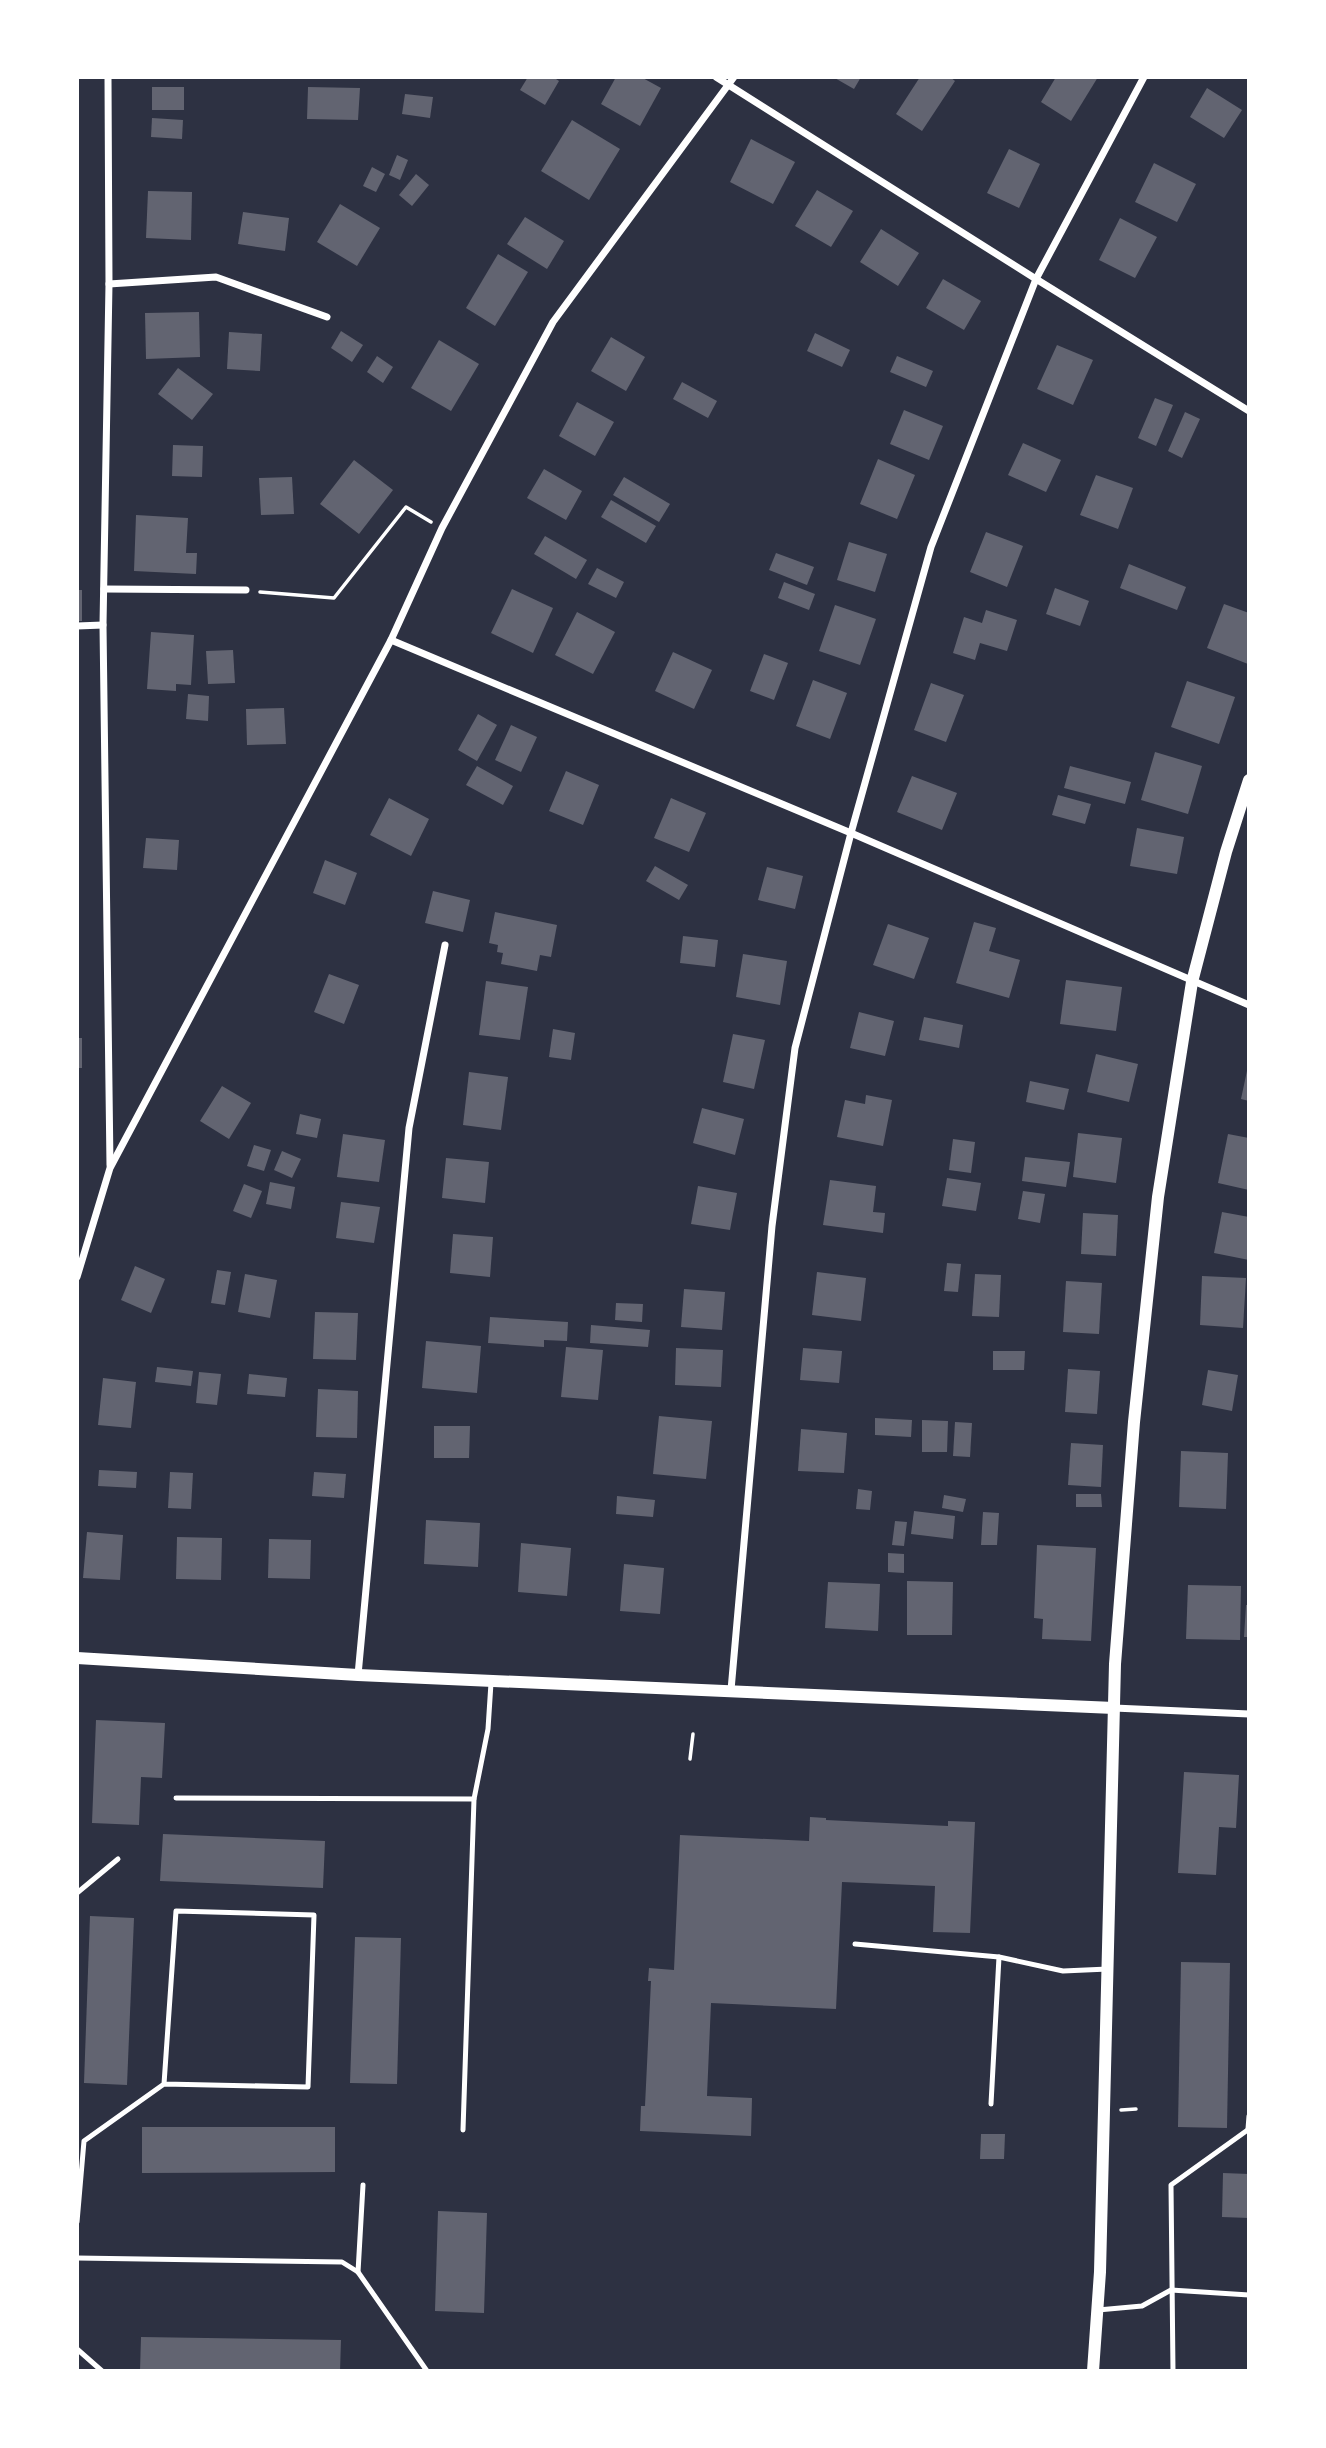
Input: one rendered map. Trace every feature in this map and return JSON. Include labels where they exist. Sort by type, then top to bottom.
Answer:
[{"type":"street","points":[[108,77],[109,284],[103,625],[110,1168]]},
{"type":"street","points":[[716,77],[1249,411]]},
{"type":"street","points":[[77,1277],[110,1168],[391,640],[442,528],[553,322],[734,77]]},
{"type":"street","points":[[731,1690],[772,1226],[795,1048],[851,833],[931,547],[1036,279],[1144,77]]},
{"type":"street","points":[[109,284],[216,277],[327,317]]},
{"type":"street","points":[[104,589],[246,590]]},
{"type":"street","points":[[77,626],[103,625]]},
{"type":"street","points":[[391,640],[851,833],[1249,1005]]},
{"type":"street","points":[[1093,2371],[1098,2310],[1115,1664],[1134,1422],[1158,1198],[1192,982],[1226,852],[1249,780]]},
{"type":"street","points":[[358,1675],[409,1128],[445,945]]},
{"type":"street","points":[[77,1658],[358,1675],[1249,1714]]},
{"type":"lane","points":[[463,2130],[474,1799],[488,1728],[491,1681]]},
{"type":"lane","points":[[176,1798],[474,1799]]},
{"type":"lane","points":[[77,1893],[118,1859]]},
{"type":"lane","points":[[77,2222],[83,2141],[164,2084],[307,2087],[314,1915],[176,1911],[164,2084]]},
{"type":"lane","points":[[855,1944],[999,1957],[1063,1971],[1108,1969]]},
{"type":"lane","points":[[991,2104],[999,1957]]},
{"type":"lane","points":[[1173,2371],[1171,2185],[1249,2129],[1249,2116]]},
{"type":"lane","points":[[358,2272],[363,2185]]},
{"type":"lane","points":[[77,2258],[342,2262],[358,2272],[426,2371]]},
{"type":"lane","points":[[1098,2310],[1142,2306],[1171,2290],[1249,2295]]},
{"type":"lane","points":[[77,2349],[102,2371]]},
{"type":"path","points":[[246,590],[334,598],[405,507],[442,528]]},
{"type":"path","points":[[690,1759],[693,1734]]},
{"type":"building","points":[[528,77],[553,77],[559,81],[545,105],[520,90]]},
{"type":"building","points":[[616,77],[641,77],[661,88],[640,126],[601,104]]},
{"type":"building","points":[[833,77],[861,77],[854,89]]},
{"type":"building","points":[[920,77],[950,77],[955,81],[922,131],[896,114]]},
{"type":"building","points":[[1056,77],[1098,77],[1071,121],[1041,102]]},
{"type":"building","points":[[152,87],[184,87],[184,110],[152,110]]},
{"type":"building","points":[[308,87],[360,88],[358,120],[307,119]]},
{"type":"building","points":[[1207,88],[1242,110],[1224,138],[1190,117]]},
{"type":"building","points":[[405,94],[433,97],[430,118],[402,114]]},
{"type":"building","points":[[152,118],[183,120],[182,139],[151,137]]},
{"type":"building","points":[[572,120],[620,149],[589,200],[541,171]]},
{"type":"building","points":[[751,139],[795,162],[773,204],[730,182]]},
{"type":"building","points":[[1009,149],[1040,164],[1019,208],[987,193]]},
{"type":"building","points":[[397,155],[408,160],[400,180],[389,175]]},
{"type":"building","points":[[1154,163],[1196,184],[1177,222],[1135,202]]},
{"type":"building","points":[[372,167],[385,174],[376,192],[363,186]]},
{"type":"building","points":[[416,174],[429,185],[412,206],[399,195]]},
{"type":"building","points":[[817,190],[853,211],[831,247],[795,226]]},
{"type":"building","points":[[148,191],[192,192],[191,240],[146,238]]},
{"type":"building","points":[[340,204],[380,228],[357,266],[317,242]]},
{"type":"building","points":[[243,212],[289,218],[285,251],[238,244]]},
{"type":"building","points":[[525,217],[564,241],[547,269],[507,244]]},
{"type":"building","points":[[1120,218],[1157,237],[1135,278],[1099,260]]},
{"type":"building","points":[[881,229],[919,253],[898,286],[860,262]]},
{"type":"building","points":[[498,254],[528,272],[495,326],[466,308]]},
{"type":"building","points":[[943,279],[981,301],[964,330],[926,308]]},
{"type":"building","points":[[199,312],[200,357],[146,359],[145,313]]},
{"type":"building","points":[[341,331],[363,345],[352,362],[331,348]]},
{"type":"building","points":[[229,332],[262,334],[260,371],[227,369]]},
{"type":"building","points":[[815,333],[850,350],[842,367],[807,351]]},
{"type":"building","points":[[611,337],[645,357],[626,391],[591,371]]},
{"type":"building","points":[[439,340],[479,364],[451,411],[411,388]]},
{"type":"building","points":[[1057,345],[1093,360],[1073,405],[1037,389]]},
{"type":"building","points":[[377,356],[393,367],[383,383],[367,372]]},
{"type":"building","points":[[897,356],[933,371],[926,387],[890,372]]},
{"type":"building","points":[[178,368],[213,394],[192,420],[158,394]]},
{"type":"building","points":[[682,382],[717,401],[708,418],[673,399]]},
{"type":"building","points":[[1155,398],[1173,405],[1156,446],[1138,438]]},
{"type":"building","points":[[577,402],[614,422],[595,456],[559,436]]},
{"type":"building","points":[[904,410],[943,426],[929,460],[890,444]]},
{"type":"building","points":[[1185,412],[1200,419],[1182,458],[1168,451]]},
{"type":"building","points":[[1023,443],[1061,460],[1046,492],[1008,475]]},
{"type":"building","points":[[173,445],[203,446],[202,477],[172,476]]},
{"type":"building","points":[[878,459],[915,475],[897,519],[860,504]]},
{"type":"building","points":[[354,460],[393,490],[359,534],[320,504]]},
{"type":"building","points":[[544,469],[582,491],[566,520],[527,498]]},
{"type":"building","points":[[1096,475],[1133,488],[1118,529],[1080,515]]},
{"type":"building","points":[[292,477],[294,514],[261,515],[259,478]]},
{"type":"building","points":[[624,477],[670,504],[659,522],[613,495]]},
{"type":"building","points":[[611,500],[656,526],[646,543],[601,517]]},
{"type":"building","points":[[136,515],[188,518],[186,553],[197,553],[196,574],[134,571]]},
{"type":"building","points":[[986,532],[1023,546],[1007,587],[970,572]]},
{"type":"building","points":[[545,536],[587,560],[576,579],[534,554]]},
{"type":"building","points":[[849,542],[887,554],[875,592],[837,580]]},
{"type":"building","points":[[776,553],[814,567],[807,585],[769,570]]},
{"type":"building","points":[[1129,564],[1186,587],[1177,610],[1120,588]]},
{"type":"building","points":[[597,568],[624,582],[616,598],[588,584]]},
{"type":"building","points":[[784,582],[815,594],[809,610],[778,598]]},
{"type":"building","points":[[1055,588],[1089,601],[1080,626],[1046,614]]},
{"type":"building","points":[[512,589],[553,608],[533,653],[491,633]]},
{"type":"building","points":[[77,590],[82,590],[82,621],[77,621]]},
{"type":"building","points":[[1224,604],[1249,613],[1248,664],[1207,648]]},
{"type":"building","points":[[835,605],[876,619],[860,665],[819,651]]},
{"type":"building","points":[[986,610],[1017,620],[1007,651],[980,643],[975,660],[953,653],[964,617],[982,623]]},
{"type":"building","points":[[577,612],[615,632],[593,674],[555,655]]},
{"type":"building","points":[[151,632],[194,635],[191,685],[176,684],[176,691],[147,689]]},
{"type":"building","points":[[233,650],[235,683],[208,684],[206,651]]},
{"type":"building","points":[[673,652],[712,670],[694,709],[655,691]]},
{"type":"building","points":[[764,654],[788,663],[774,700],[750,691]]},
{"type":"building","points":[[813,680],[847,693],[830,739],[796,726]]},
{"type":"building","points":[[1187,681],[1235,697],[1219,744],[1171,727]]},
{"type":"building","points":[[931,683],[964,695],[946,742],[914,730]]},
{"type":"building","points":[[188,694],[209,696],[208,721],[186,719]]},
{"type":"building","points":[[284,708],[286,744],[247,745],[246,709]]},
{"type":"building","points":[[478,714],[497,725],[477,761],[458,750]]},
{"type":"building","points":[[511,725],[537,737],[521,772],[495,760]]},
{"type":"building","points":[[1155,752],[1202,766],[1188,814],[1141,800]]},
{"type":"building","points":[[477,766],[513,786],[503,805],[466,785]]},
{"type":"building","points":[[1070,766],[1131,782],[1125,804],[1064,788]]},
{"type":"building","points":[[566,771],[599,785],[583,825],[549,811]]},
{"type":"building","points":[[912,776],[957,793],[942,830],[897,812]]},
{"type":"building","points":[[1058,795],[1091,804],[1085,824],[1052,815]]},
{"type":"building","points":[[389,798],[429,819],[411,856],[370,835]]},
{"type":"building","points":[[671,798],[706,813],[689,852],[654,838]]},
{"type":"building","points":[[1137,828],[1184,837],[1177,874],[1130,866]]},
{"type":"building","points":[[146,838],[179,840],[177,870],[143,868]]},
{"type":"building","points":[[325,860],[357,873],[345,905],[313,893]]},
{"type":"building","points":[[655,866],[688,885],[679,900],[646,881]]},
{"type":"building","points":[[767,867],[803,876],[795,909],[758,900]]},
{"type":"building","points":[[433,891],[470,900],[463,932],[425,923]]},
{"type":"building","points":[[495,912],[557,925],[551,957],[540,955],[537,971],[501,964],[503,953],[497,952],[498,945],[489,943]]},
{"type":"building","points":[[974,922],[996,928],[989,951],[1020,960],[1009,998],[956,983]]},
{"type":"building","points":[[888,924],[929,938],[914,979],[873,965]]},
{"type":"building","points":[[683,936],[718,940],[715,967],[680,963]]},
{"type":"building","points":[[743,954],[787,961],[780,1005],[736,997]]},
{"type":"building","points":[[329,974],[359,985],[344,1024],[314,1012]]},
{"type":"building","points":[[1066,980],[1122,987],[1116,1031],[1060,1024]]},
{"type":"building","points":[[486,981],[528,987],[520,1040],[479,1035]]},
{"type":"building","points":[[859,1012],[894,1021],[885,1056],[850,1048]]},
{"type":"building","points":[[924,1017],[963,1025],[959,1048],[919,1040]]},
{"type":"building","points":[[553,1029],[575,1033],[571,1060],[549,1057]]},
{"type":"building","points":[[733,1034],[765,1040],[754,1089],[723,1082]]},
{"type":"building","points":[[77,1038],[82,1038],[82,1068],[77,1068]]},
{"type":"building","points":[[1096,1054],[1138,1064],[1129,1102],[1087,1092]]},
{"type":"building","points":[[1249,1066],[1249,1101],[1241,1099]]},
{"type":"building","points":[[469,1072],[508,1077],[501,1130],[463,1125]]},
{"type":"building","points":[[1030,1081],[1069,1089],[1064,1110],[1026,1102]]},
{"type":"building","points":[[222,1086],[251,1103],[229,1139],[200,1121]]},
{"type":"building","points":[[866,1095],[892,1100],[883,1146],[837,1137],[845,1100],[865,1104]]},
{"type":"building","points":[[702,1108],[744,1119],[735,1155],[693,1143]]},
{"type":"building","points":[[300,1114],[321,1119],[317,1138],[296,1134]]},
{"type":"building","points":[[1078,1133],[1122,1138],[1116,1183],[1073,1177]]},
{"type":"building","points":[[343,1134],[385,1140],[379,1182],[337,1177]]},
{"type":"building","points":[[1228,1134],[1249,1138],[1249,1190],[1218,1183]]},
{"type":"building","points":[[953,1139],[975,1142],[971,1173],[949,1170]]},
{"type":"building","points":[[254,1145],[271,1150],[264,1171],[247,1166]]},
{"type":"building","points":[[282,1151],[301,1159],[292,1178],[274,1170]]},
{"type":"building","points":[[1025,1157],[1070,1162],[1066,1187],[1022,1181]]},
{"type":"building","points":[[446,1158],[489,1162],[485,1203],[442,1198]]},
{"type":"building","points":[[947,1178],[981,1183],[976,1211],[942,1206]]},
{"type":"building","points":[[830,1180],[876,1186],[873,1212],[885,1213],[883,1233],[823,1225]]},
{"type":"building","points":[[270,1182],[295,1187],[291,1209],[266,1204]]},
{"type":"building","points":[[244,1184],[262,1191],[251,1218],[233,1211]]},
{"type":"building","points":[[698,1186],[737,1193],[730,1230],[691,1224]]},
{"type":"building","points":[[1023,1191],[1045,1194],[1040,1223],[1018,1219]]},
{"type":"building","points":[[341,1202],[380,1207],[374,1243],[336,1238]]},
{"type":"building","points":[[1222,1212],[1249,1217],[1249,1260],[1214,1253]]},
{"type":"building","points":[[1083,1213],[1118,1215],[1116,1256],[1081,1254]]},
{"type":"building","points":[[453,1234],[493,1237],[490,1277],[450,1273]]},
{"type":"building","points":[[947,1263],[961,1264],[958,1292],[944,1291]]},
{"type":"building","points":[[135,1266],[165,1279],[151,1313],[121,1300]]},
{"type":"building","points":[[217,1270],[231,1272],[225,1305],[211,1303]]},
{"type":"building","points":[[817,1272],[866,1278],[861,1321],[812,1315]]},
{"type":"building","points":[[245,1274],[277,1280],[270,1318],[238,1312]]},
{"type":"building","points":[[975,1274],[1001,1275],[999,1317],[972,1316]]},
{"type":"building","points":[[1202,1276],[1246,1278],[1243,1328],[1200,1325]]},
{"type":"building","points":[[1066,1281],[1102,1283],[1099,1334],[1063,1332]]},
{"type":"building","points":[[684,1289],[725,1292],[722,1330],[681,1327]]},
{"type":"building","points":[[616,1303],[643,1304],[642,1322],[615,1320]]},
{"type":"building","points":[[315,1312],[358,1313],[356,1360],[313,1359]]},
{"type":"building","points":[[490,1317],[568,1322],[567,1341],[544,1340],[544,1347],[488,1343]]},
{"type":"building","points":[[591,1325],[650,1330],[648,1347],[590,1343]]},
{"type":"building","points":[[426,1341],[481,1346],[477,1393],[422,1388]]},
{"type":"building","points":[[566,1347],[603,1350],[598,1400],[561,1397]]},
{"type":"building","points":[[676,1348],[723,1350],[721,1387],[675,1385]]},
{"type":"building","points":[[803,1348],[842,1351],[839,1383],[800,1380]]},
{"type":"building","points":[[993,1351],[1025,1351],[1024,1370],[993,1370]]},
{"type":"building","points":[[157,1367],[193,1371],[191,1386],[155,1382]]},
{"type":"building","points":[[1068,1369],[1100,1371],[1097,1414],[1065,1412]]},
{"type":"building","points":[[1208,1370],[1238,1375],[1232,1411],[1202,1405]]},
{"type":"building","points":[[199,1372],[221,1374],[217,1405],[196,1403]]},
{"type":"building","points":[[249,1374],[287,1378],[285,1397],[247,1394]]},
{"type":"building","points":[[103,1378],[136,1382],[131,1428],[98,1425]]},
{"type":"building","points":[[318,1389],[358,1391],[357,1438],[316,1437]]},
{"type":"building","points":[[659,1416],[712,1421],[706,1479],[653,1474]]},
{"type":"building","points":[[875,1418],[912,1420],[911,1437],[875,1435]]},
{"type":"building","points":[[922,1420],[948,1421],[947,1452],[922,1452]]},
{"type":"building","points":[[955,1422],[972,1423],[970,1457],[953,1456]]},
{"type":"building","points":[[434,1426],[470,1426],[469,1458],[434,1458]]},
{"type":"building","points":[[801,1429],[847,1433],[844,1473],[798,1471]]},
{"type":"building","points":[[1071,1443],[1103,1445],[1101,1487],[1068,1485]]},
{"type":"building","points":[[1181,1451],[1228,1453],[1226,1509],[1179,1507]]},
{"type":"building","points":[[99,1470],[137,1472],[136,1488],[98,1486]]},
{"type":"building","points":[[170,1472],[193,1473],[191,1509],[168,1508]]},
{"type":"building","points":[[314,1472],[346,1474],[344,1498],[312,1496]]},
{"type":"building","points":[[858,1489],[872,1491],[870,1510],[856,1509]]},
{"type":"building","points":[[1076,1494],[1101,1494],[1102,1507],[1076,1507]]},
{"type":"building","points":[[944,1495],[966,1499],[963,1512],[942,1508]]},
{"type":"building","points":[[617,1496],[655,1500],[653,1517],[616,1514]]},
{"type":"building","points":[[914,1511],[955,1516],[953,1539],[911,1534]]},
{"type":"building","points":[[983,1512],[999,1513],[997,1545],[981,1545]]},
{"type":"building","points":[[426,1520],[480,1523],[478,1567],[424,1564]]},
{"type":"building","points":[[895,1521],[907,1522],[904,1546],[892,1545]]},
{"type":"building","points":[[87,1532],[123,1535],[120,1580],[83,1578]]},
{"type":"building","points":[[177,1537],[222,1538],[221,1580],[176,1579]]},
{"type":"building","points":[[269,1539],[311,1540],[310,1579],[268,1578]]},
{"type":"building","points":[[521,1543],[571,1548],[567,1596],[518,1592]]},
{"type":"building","points":[[1037,1545],[1096,1548],[1091,1641],[1042,1639],[1043,1619],[1034,1618]]},
{"type":"building","points":[[888,1553],[904,1554],[904,1573],[888,1572]]},
{"type":"building","points":[[624,1564],[664,1568],[660,1614],[620,1611]]},
{"type":"building","points":[[907,1581],[953,1582],[952,1635],[907,1635]]},
{"type":"building","points":[[828,1582],[880,1584],[878,1631],[825,1628]]},
{"type":"building","points":[[1188,1585],[1241,1586],[1240,1640],[1186,1639]]},
{"type":"building","points":[[1246,1605],[1249,1605],[1249,1637],[1244,1637]]},
{"type":"building","points":[[96,1720],[165,1723],[162,1778],[141,1777],[139,1825],[92,1823]]},
{"type":"building","points":[[1184,1772],[1239,1775],[1236,1828],[1219,1827],[1216,1875],[1178,1873]]},
{"type":"building","points":[[810,1817],[948,1826],[948,1821],[975,1822],[970,1933],[933,1932],[935,1886],[842,1882],[836,2009],[711,2003],[707,2096],[752,2098],[751,2136],[640,2131],[641,2106],[645,2106],[651,1981],[648,1981],[649,1968],[674,1970],[680,1835],[809,1841]]},
{"type":"building","points":[[163,1834],[325,1841],[323,1888],[160,1881]]},
{"type":"building","points":[[90,1916],[134,1918],[127,2085],[84,2083]]},
{"type":"building","points":[[355,1937],[401,1938],[397,2084],[350,2083]]},
{"type":"building","points":[[1181,1962],[1230,1963],[1227,2128],[1178,2127]]},
{"type":"building","points":[[142,2127],[335,2127],[335,2172],[142,2173]]},
{"type":"building","points":[[981,2134],[1005,2134],[1004,2159],[980,2159]]},
{"type":"building","points":[[1223,2173],[1249,2174],[1249,2218],[1222,2217]]},
{"type":"building","points":[[438,2211],[487,2213],[484,2313],[435,2311]]},
{"type":"building","points":[[141,2337],[341,2340],[340,2371],[140,2371]]}]
